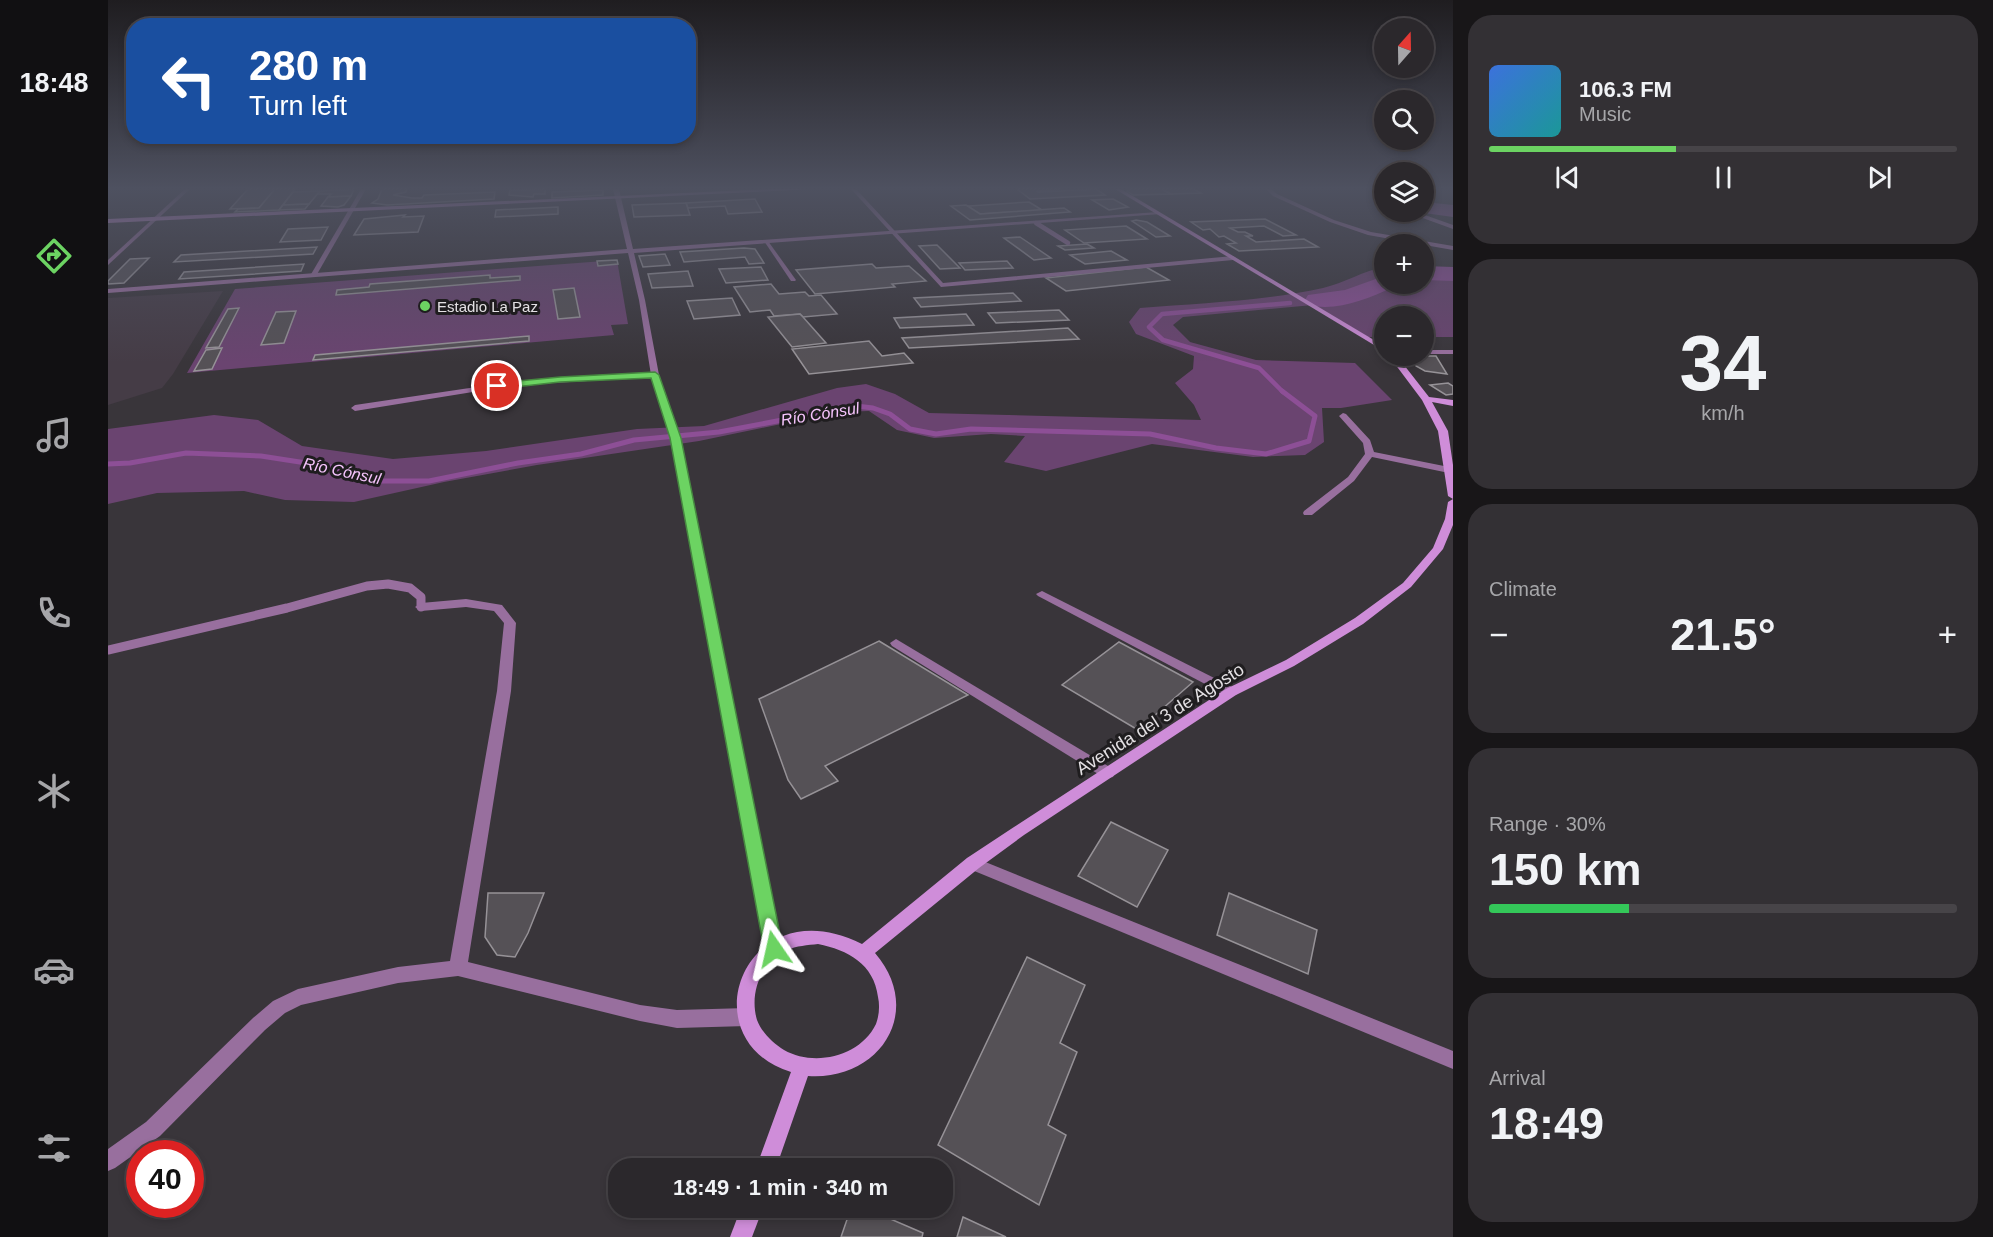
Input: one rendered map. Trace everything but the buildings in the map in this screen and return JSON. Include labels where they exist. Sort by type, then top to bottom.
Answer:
[{"type":"main road","points":[[1214,247],[1374,343]]},
{"type":"main road","points":[[1401,366],[1426,399],[1443,431],[1453,496]]},
{"type":"main road","points":[[1426,399],[1453,403]]},
{"type":"main road","name":"Avenida del 3 de Agosto","points":[[862,953],[973,863],[1231,692],[1290,663],[1359,621],[1407,585],[1438,549],[1450,519],[1453,502]]},
{"type":"main road","points":[[818,937],[842,941],[862,953],[877,969],[886,989],[889,1010],[883,1031],[870,1050],[850,1063],[826,1068],[802,1067],[777,1057],[758,1039],[747,1017],[745,997],[749,978],[759,962],[774,949],[795,939],[818,937]]},
{"type":"main road","points":[[770,1158],[802,1067]]},
{"type":"main road","points":[[741,1237],[748,1218]]},
{"type":"street","points":[[108,263],[125,247]]},
{"type":"street","points":[[313,276],[330,247]]},
{"type":"street","points":[[629,247],[642,300],[655,375],[675,438],[774,949]]},
{"type":"street","points":[[108,291],[695,247]]},
{"type":"street","points":[[769,247],[793,280]]},
{"type":"street","points":[[905,247],[941,285],[1233,258]]},
{"type":"street","points":[[1434,352],[1453,352]]},
{"type":"street","points":[[354,408],[518,383],[655,375]]},
{"type":"street","points":[[1343,416],[1367,442],[1370,454]]},
{"type":"street","points":[[1370,454],[1449,470]]},
{"type":"street","points":[[1308,513],[1351,479],[1370,454]]},
{"type":"street","points":[[1042,594],[1231,692]]},
{"type":"street","points":[[421,607],[466,603],[498,608],[510,623],[504,691],[458,968]]},
{"type":"street","points":[[896,643],[1108,773]]},
{"type":"street","points":[[973,863],[1453,1060]]},
{"type":"street","points":[[108,1161],[153,1129],[279,1007],[298,997],[398,975],[458,968],[668,1018],[747,1017]]},
{"type":"lane","points":[[108,650],[287,608],[367,586],[388,584],[410,588],[421,597],[421,607]]},
{"type":"shaded area","name":"Estadio La Paz","points":[[617,260],[628,324],[611,325],[614,335],[187,373],[235,289]]},
{"type":"shaded area","points":[[1434,268],[1453,271],[1453,337],[1434,337],[1434,306],[1374,306],[1374,337],[1366,337],[1313,305],[1183,317],[1173,325],[1190,342],[1256,360],[1355,363],[1392,400],[1341,408],[1322,408],[1324,442],[1305,455],[1253,457],[1152,444],[1046,471],[1004,462],[1025,436],[991,434],[934,438],[897,430],[869,411],[839,412],[699,441],[537,465],[444,482],[354,502],[285,500],[244,491],[157,493],[108,504],[108,429],[214,415],[258,420],[302,446],[393,459],[486,451],[637,429],[704,426],[837,388],[866,384],[895,394],[929,413],[1201,420],[1194,405],[1175,383],[1193,369],[1194,356],[1136,334],[1129,322],[1140,308],[1278,296],[1331,286],[1374,270],[1374,294],[1434,294]]},
{"type":"shaded area","points":[[223,291],[173,374],[162,388],[108,405],[108,298]]},
{"type":"waterway","name":"Río Cónsul","points":[[1434,273],[1453,274]]},
{"type":"waterway","name":"Río Cónsul","points":[[1317,300],[1349,297],[1374,287]]},
{"type":"waterway","name":"Río Cónsul","points":[[1282,391],[1259,368],[1163,340],[1149,327],[1162,314],[1290,303]]},
{"type":"waterway","name":"Río Cónsul","points":[[108,464],[130,463],[186,453],[261,456],[332,467],[371,481],[429,481],[518,463],[581,454],[634,440],[719,432],[856,406],[873,408],[890,414],[910,429],[936,434],[971,429],[1150,434],[1216,448],[1266,454],[1309,441],[1315,416],[1282,391]]},
{"type":"place","name":"Estadio La Paz","points":[[425,306]]},
{"type":"route","points":[[497,386],[655,375],[675,438],[774,949]]}]
